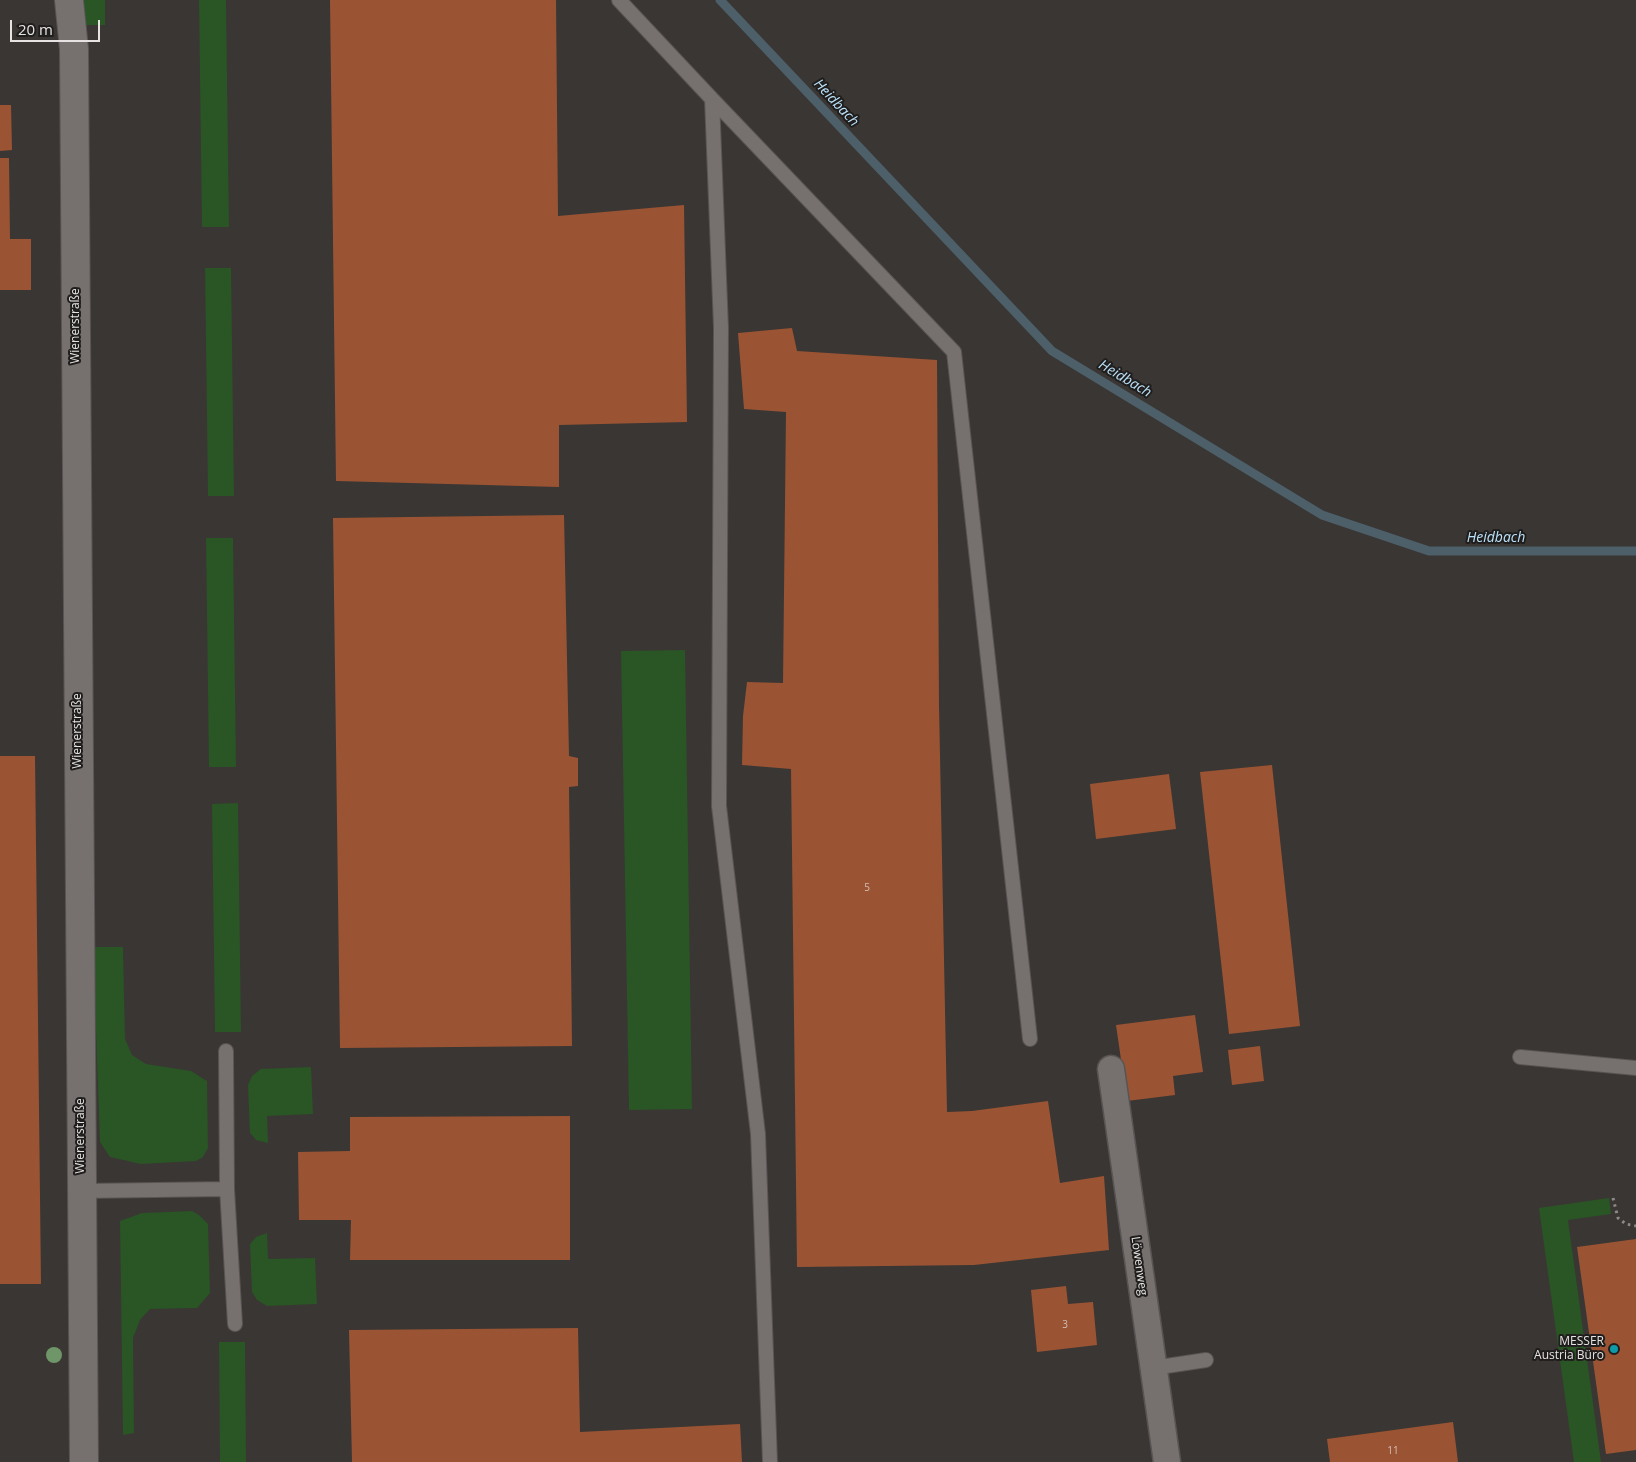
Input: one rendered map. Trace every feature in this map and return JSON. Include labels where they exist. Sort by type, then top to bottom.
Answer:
[{"type":"street","name":"Wienerstraße","points":[[69,0],[74,49],[84,1462]]},
{"type":"street","name":"Löwenweg","points":[[1111,1069],[1167,1462]]},
{"type":"lane","points":[[619,0],[954,352],[1030,1039]]},
{"type":"lane","points":[[712,99],[721,328],[719,806],[758,1134],[770,1462]]},
{"type":"lane","points":[[226,1051],[226,1189],[235,1324]]},
{"type":"lane","points":[[1520,1057],[1636,1068]]},
{"type":"lane","points":[[82,1191],[226,1189]]},
{"type":"lane","points":[[1153,1368],[1206,1360]]},
{"type":"path","points":[[1613,1198],[1618,1218],[1626,1224],[1636,1226]]},
{"type":"green space","points":[[82,0],[105,0],[105,25],[86,25]]},
{"type":"green space","points":[[199,0],[226,0],[229,227],[202,227]]},
{"type":"green space","points":[[205,268],[231,268],[234,496],[208,496]]},
{"type":"green space","points":[[206,538],[233,538],[236,767],[209,767]]},
{"type":"green space","points":[[685,650],[692,1109],[629,1110],[621,651]]},
{"type":"green space","points":[[238,803],[241,1032],[215,1032],[212,804]]},
{"type":"green space","points":[[93,947],[123,947],[125,1039],[132,1055],[146,1064],[191,1071],[207,1081],[208,1148],[203,1157],[196,1161],[141,1164],[110,1157],[100,1142]]},
{"type":"green space","points":[[311,1067],[313,1114],[267,1116],[268,1143],[256,1140],[250,1133],[248,1085],[252,1076],[261,1069]]},
{"type":"green space","points":[[1609,1198],[1611,1214],[1568,1220],[1601,1462],[1574,1462],[1539,1208]]},
{"type":"green space","points":[[192,1211],[208,1224],[210,1293],[197,1308],[150,1309],[140,1320],[133,1338],[134,1433],[123,1435],[120,1221],[142,1213]]},
{"type":"green space","points":[[267,1233],[268,1259],[315,1258],[317,1304],[267,1306],[257,1300],[252,1292],[250,1244],[256,1237]]},
{"type":"green space","points":[[219,1342],[245,1342],[246,1462],[220,1462]]},
{"type":"building","points":[[330,0],[556,0],[558,216],[684,205],[687,422],[559,425],[559,487],[336,481]]},
{"type":"building","points":[[0,105],[11,105],[12,150],[0,151]]},
{"type":"building","points":[[0,158],[9,158],[10,239],[31,239],[31,290],[0,290]]},
{"type":"building","points":[[792,328],[797,351],[937,360],[939,705],[947,1112],[972,1111],[1048,1101],[1060,1183],[1104,1176],[1109,1250],[974,1265],[797,1267],[791,769],[742,765],[743,716],[747,682],[783,683],[786,412],[744,409],[738,333]]},
{"type":"building","points":[[564,515],[569,756],[578,758],[578,786],[569,787],[572,1046],[340,1048],[333,518]]},
{"type":"building","points":[[0,756],[35,756],[41,1284],[0,1284]]},
{"type":"building","points":[[1272,765],[1300,1026],[1229,1034],[1200,772]]},
{"type":"building","points":[[1169,774],[1176,829],[1096,839],[1090,784]]},
{"type":"building","points":[[1195,1015],[1203,1072],[1173,1076],[1175,1095],[1127,1101],[1116,1025]]},
{"type":"building","points":[[1260,1046],[1264,1081],[1232,1085],[1228,1050]]},
{"type":"building","points":[[570,1116],[570,1260],[350,1260],[351,1220],[299,1220],[298,1152],[350,1151],[350,1117]]},
{"type":"building","name":"MESSER Austria Büro","points":[[1636,1239],[1636,1450],[1606,1454],[1577,1247]]},
{"type":"building","points":[[1066,1286],[1068,1304],[1093,1302],[1097,1345],[1037,1352],[1031,1290]]},
{"type":"building","points":[[578,1328],[580,1432],[740,1424],[742,1462],[352,1462],[349,1330]]},
{"type":"building","points":[[1453,1422],[1458,1462],[1330,1462],[1327,1439]]},
{"type":"waterway","name":"Heidbach","points":[[720,0],[1052,351],[1322,515],[1429,551],[1636,551]]},
{"type":"place","name":"MESSER Austria Büro","points":[[1614,1349]]}]
